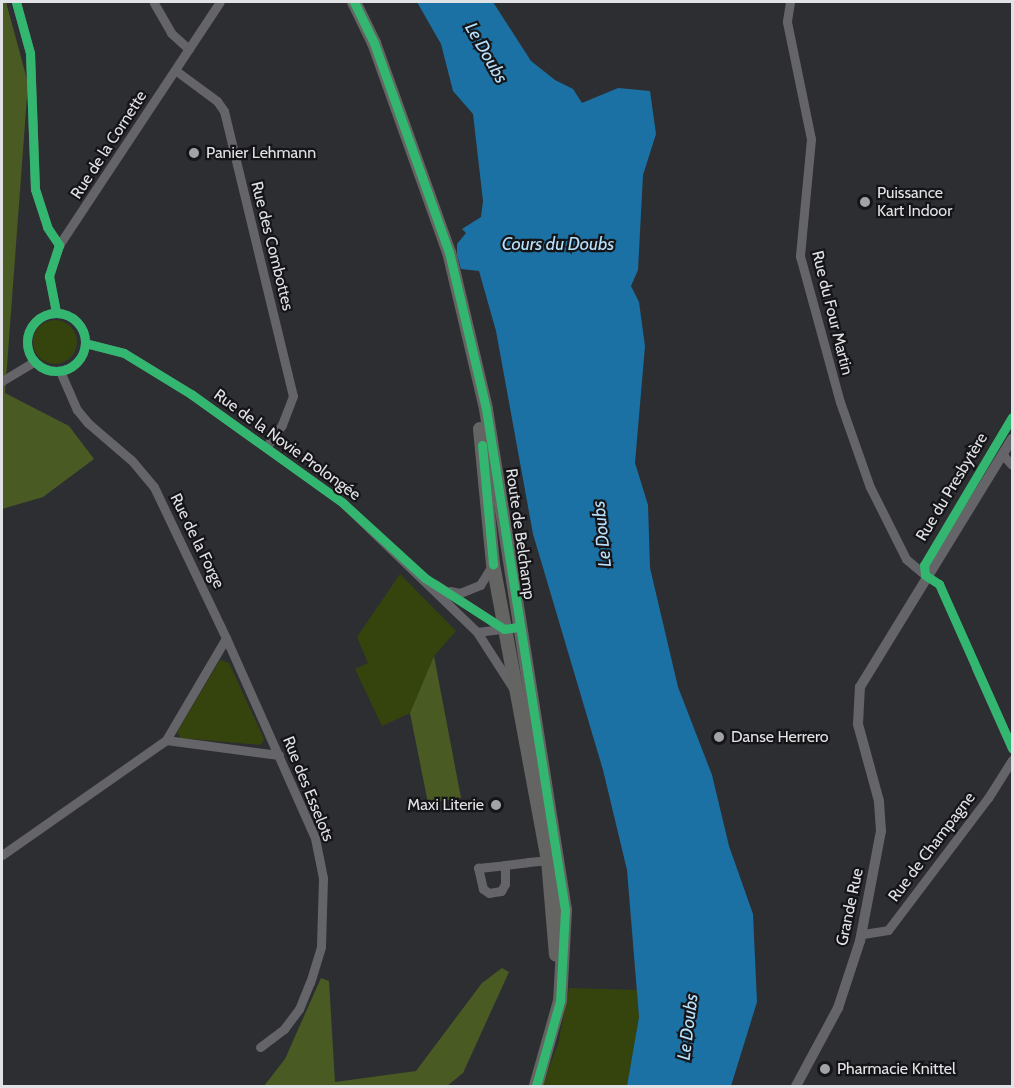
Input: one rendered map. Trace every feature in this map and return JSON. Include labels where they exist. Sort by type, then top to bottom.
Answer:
[{"type":"main road","name":"Route de Belchamp","points":[[348,2],[395,115],[456,295],[477,396],[493,564],[511,628],[553,859],[554,999],[530,1086]]},
{"type":"main road","name":"Route de Belchamp","points":[[354,2],[374,43],[461,294],[486,409],[517,696],[565,910],[564,964],[558,1012],[536,1086]]},
{"type":"street","points":[[16,2],[30,53],[35,189],[46,227],[58,245]]},
{"type":"street","name":"Rue de la Cornette","points":[[56,312],[49,276],[58,245],[220,2]]},
{"type":"street","name":"Rue du Four Martin","points":[[790,2],[787,22],[811,139],[800,256],[840,402],[870,487],[906,558],[925,575]]},
{"type":"street","points":[[154,3],[171,33],[189,49]]},
{"type":"street","name":"Rue des Combottes","points":[[175,70],[217,101],[224,111],[293,396],[282,425],[267,446]]},
{"type":"street","points":[[56,312],[80,325],[86,343],[78,362],[60,371],[45,369],[34,362],[28,352],[27,333],[38,318],[56,312]]},
{"type":"street","name":"Rue de la Novie Prolongée","points":[[86,343],[124,353],[267,446],[343,502],[425,578],[477,632],[517,696]]},
{"type":"street","points":[[2,381],[34,362]]},
{"type":"street","name":"Rue de la Forge","points":[[60,371],[77,410],[88,423],[131,460],[154,487],[226,638]]},
{"type":"street","name":"Grande Rue","points":[[796,1086],[838,1008],[862,934],[880,831],[879,801],[858,724],[857,700],[866,672],[1012,439]]},
{"type":"street","points":[[1003,455],[1012,465]]},
{"type":"street","points":[[445,590],[460,593],[480,585],[493,564]]},
{"type":"street","name":"Rue de la Novie Prolongée","points":[[425,578],[511,628]]},
{"type":"street","points":[[477,632],[511,628]]},
{"type":"street","points":[[2,855],[166,740],[226,638]]},
{"type":"street","name":"Rue des Esselots","points":[[226,638],[315,838],[325,912],[321,947],[299,1009],[284,1029],[260,1047]]},
{"type":"street","points":[[976,668],[1012,748]]},
{"type":"street","points":[[166,740],[279,755]]},
{"type":"street","name":"Rue de Champagne","points":[[862,934],[888,930],[988,798],[1012,760]]},
{"type":"street","points":[[505,865],[553,859]]},
{"type":"green space","points":[[2,2],[6,2],[28,83],[5,393],[69,426],[94,459],[43,497],[2,509]]},
{"type":"green space","points":[[55,320],[70,327],[77,342],[70,357],[55,364],[40,357],[33,342],[40,327]]},
{"type":"green space","points":[[400,574],[456,631],[434,656],[410,713],[382,726],[355,669],[368,663],[357,637]]},
{"type":"green space","points":[[434,656],[461,798],[428,803],[410,713]]},
{"type":"green space","points":[[220,660],[229,663],[264,739],[261,745],[181,738],[177,732]]},
{"type":"green space","points":[[502,968],[509,972],[463,1073],[447,1086],[264,1086],[285,1059],[321,978],[329,981],[335,1082],[416,1071],[482,983]]},
{"type":"green space","points":[[569,988],[637,990],[639,1017],[627,1086],[542,1086],[558,1044]]},
{"type":"water","name":"Cours du Doubs","points":[[417,2],[493,2],[531,61],[555,80],[573,89],[582,103],[618,88],[650,91],[656,134],[643,175],[638,270],[631,286],[639,302],[645,346],[635,463],[648,505],[650,568],[678,687],[712,775],[729,846],[753,914],[757,1002],[731,1086],[627,1086],[639,1017],[627,870],[603,770],[533,534],[496,331],[479,271],[461,269],[457,255],[457,244],[466,233],[462,229],[481,217],[483,201],[473,114],[453,91],[441,44]]},
{"type":"cycle path","points":[[16,2],[30,53],[35,189],[47,227],[59,245],[49,276],[56,312]]},
{"type":"cycle path","points":[[354,2],[374,43],[449,252],[486,409],[565,910],[560,1001],[536,1086]]},
{"type":"cycle path","points":[[50,313],[62,313],[77,321],[85,336],[85,342],[85,348],[77,363],[62,371],[50,371],[35,363],[27,348],[27,336],[35,321],[50,313]]},
{"type":"cycle path","points":[[85,343],[124,353],[191,394],[343,503],[425,578],[504,629],[518,627]]},
{"type":"cycle path","name":"Rue du Presbytère","points":[[1012,417],[924,565],[925,575],[939,584],[1012,748]]},
{"type":"cycle path","points":[[482,445],[493,564]]},
{"type":"place","name":"Panier Lehmann","points":[[194,153]]},
{"type":"place","name":"Puissance Kart Indoor","points":[[865,202]]},
{"type":"place","name":"Danse Herrero","points":[[719,737]]},
{"type":"place","name":"Maxi Literie","points":[[496,805]]},
{"type":"place","name":"Pharmacie Knittel","points":[[825,1069]]},
{"type":"water label","name":"Le Doubs","points":[[486,53]]},
{"type":"water label","name":"Le Doubs","points":[[602,534]]},
{"type":"water label","name":"Le Doubs","points":[[688,1027]]}]
